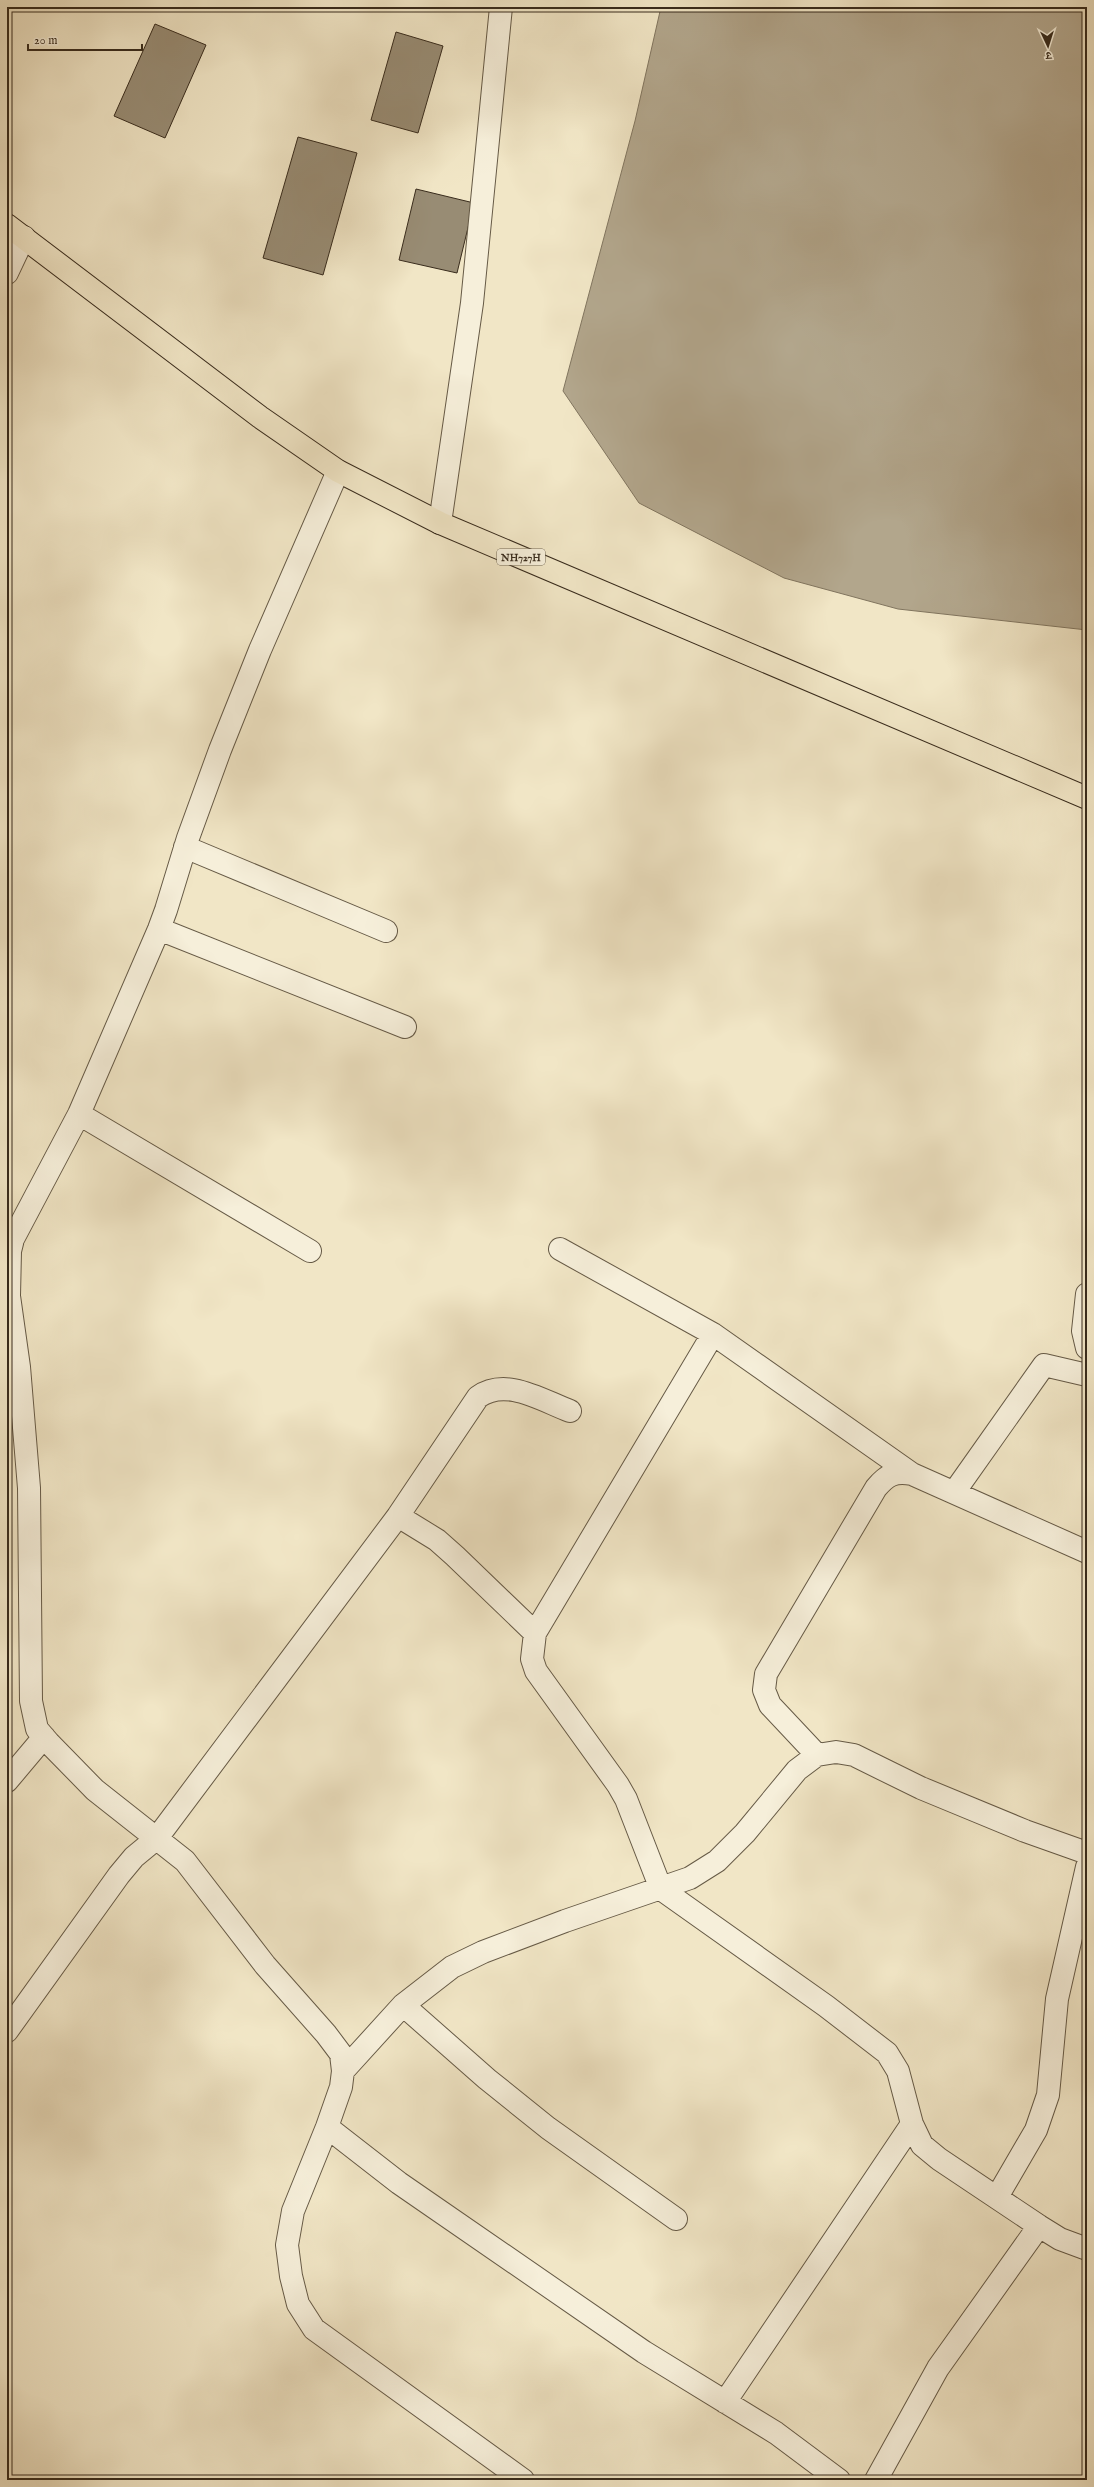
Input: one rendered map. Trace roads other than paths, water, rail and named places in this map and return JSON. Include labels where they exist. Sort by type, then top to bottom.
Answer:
[{"type":"highway","name":"NH727H","points":[[15,231],[260,417],[338,471],[440,523],[1087,798]]},
{"type":"street","points":[[440,523],[472,303],[501,7]]},
{"type":"street","points":[[7,273],[15,231]]},
{"type":"street","points":[[338,471],[260,650],[220,750],[185,847],[159,929],[79,1114],[13,1239],[8,1267],[8,1298],[19,1367],[29,1488],[31,1701],[37,1729],[44,1737],[95,1790],[185,1861],[265,1965],[326,2034],[341,2054],[343,2071],[341,2087],[327,2127],[293,2211],[287,2244],[291,2276],[298,2304],[314,2328],[523,2480]]},
{"type":"street","points":[[185,847],[386,931]]},
{"type":"street","points":[[159,929],[405,1027]]},
{"type":"street","points":[[79,1114],[310,1251]]},
{"type":"street","points":[[560,1249],[714,1334],[912,1474],[1087,1552]]},
{"type":"street","points":[[1087,1294],[1083,1331],[1087,1348]]},
{"type":"street","points":[[714,1334],[535,1633],[532,1659],[536,1671],[618,1785],[626,1799],[661,1889],[826,2006],[887,2053],[898,2071],[912,2124],[922,2144],[939,2159],[1039,2226],[1060,2238],[1087,2249]]},
{"type":"street","points":[[955,1492],[1044,1365],[1087,1375]]},
{"type":"street","points":[[7,2031],[119,1875],[134,1857],[157,1838],[398,1516],[478,1397],[487,1390],[512,1388],[570,1411]]},
{"type":"street","points":[[817,1755],[770,1705],[764,1690],[766,1674],[876,1488],[886,1476],[897,1472],[912,1474]]},
{"type":"street","points":[[398,1516],[446,1548],[535,1633]]},
{"type":"street","points":[[7,1781],[44,1737]]},
{"type":"street","points":[[343,2071],[404,2005],[452,1967],[483,1952],[565,1921],[690,1878],[717,1861],[745,1833],[797,1770],[817,1755],[836,1752],[854,1755],[921,1788],[1025,1831],[1087,1853]]},
{"type":"street","points":[[997,2197],[1036,2130],[1048,2095],[1058,1999],[1087,1868]]},
{"type":"street","points":[[404,2005],[487,2079],[548,2128],[676,2219]]},
{"type":"street","points":[[725,2402],[912,2124]]},
{"type":"street","points":[[327,2127],[398,2183],[644,2352],[776,2433],[839,2480]]},
{"type":"street","points":[[876,2480],[938,2368],[1039,2226]]}]
